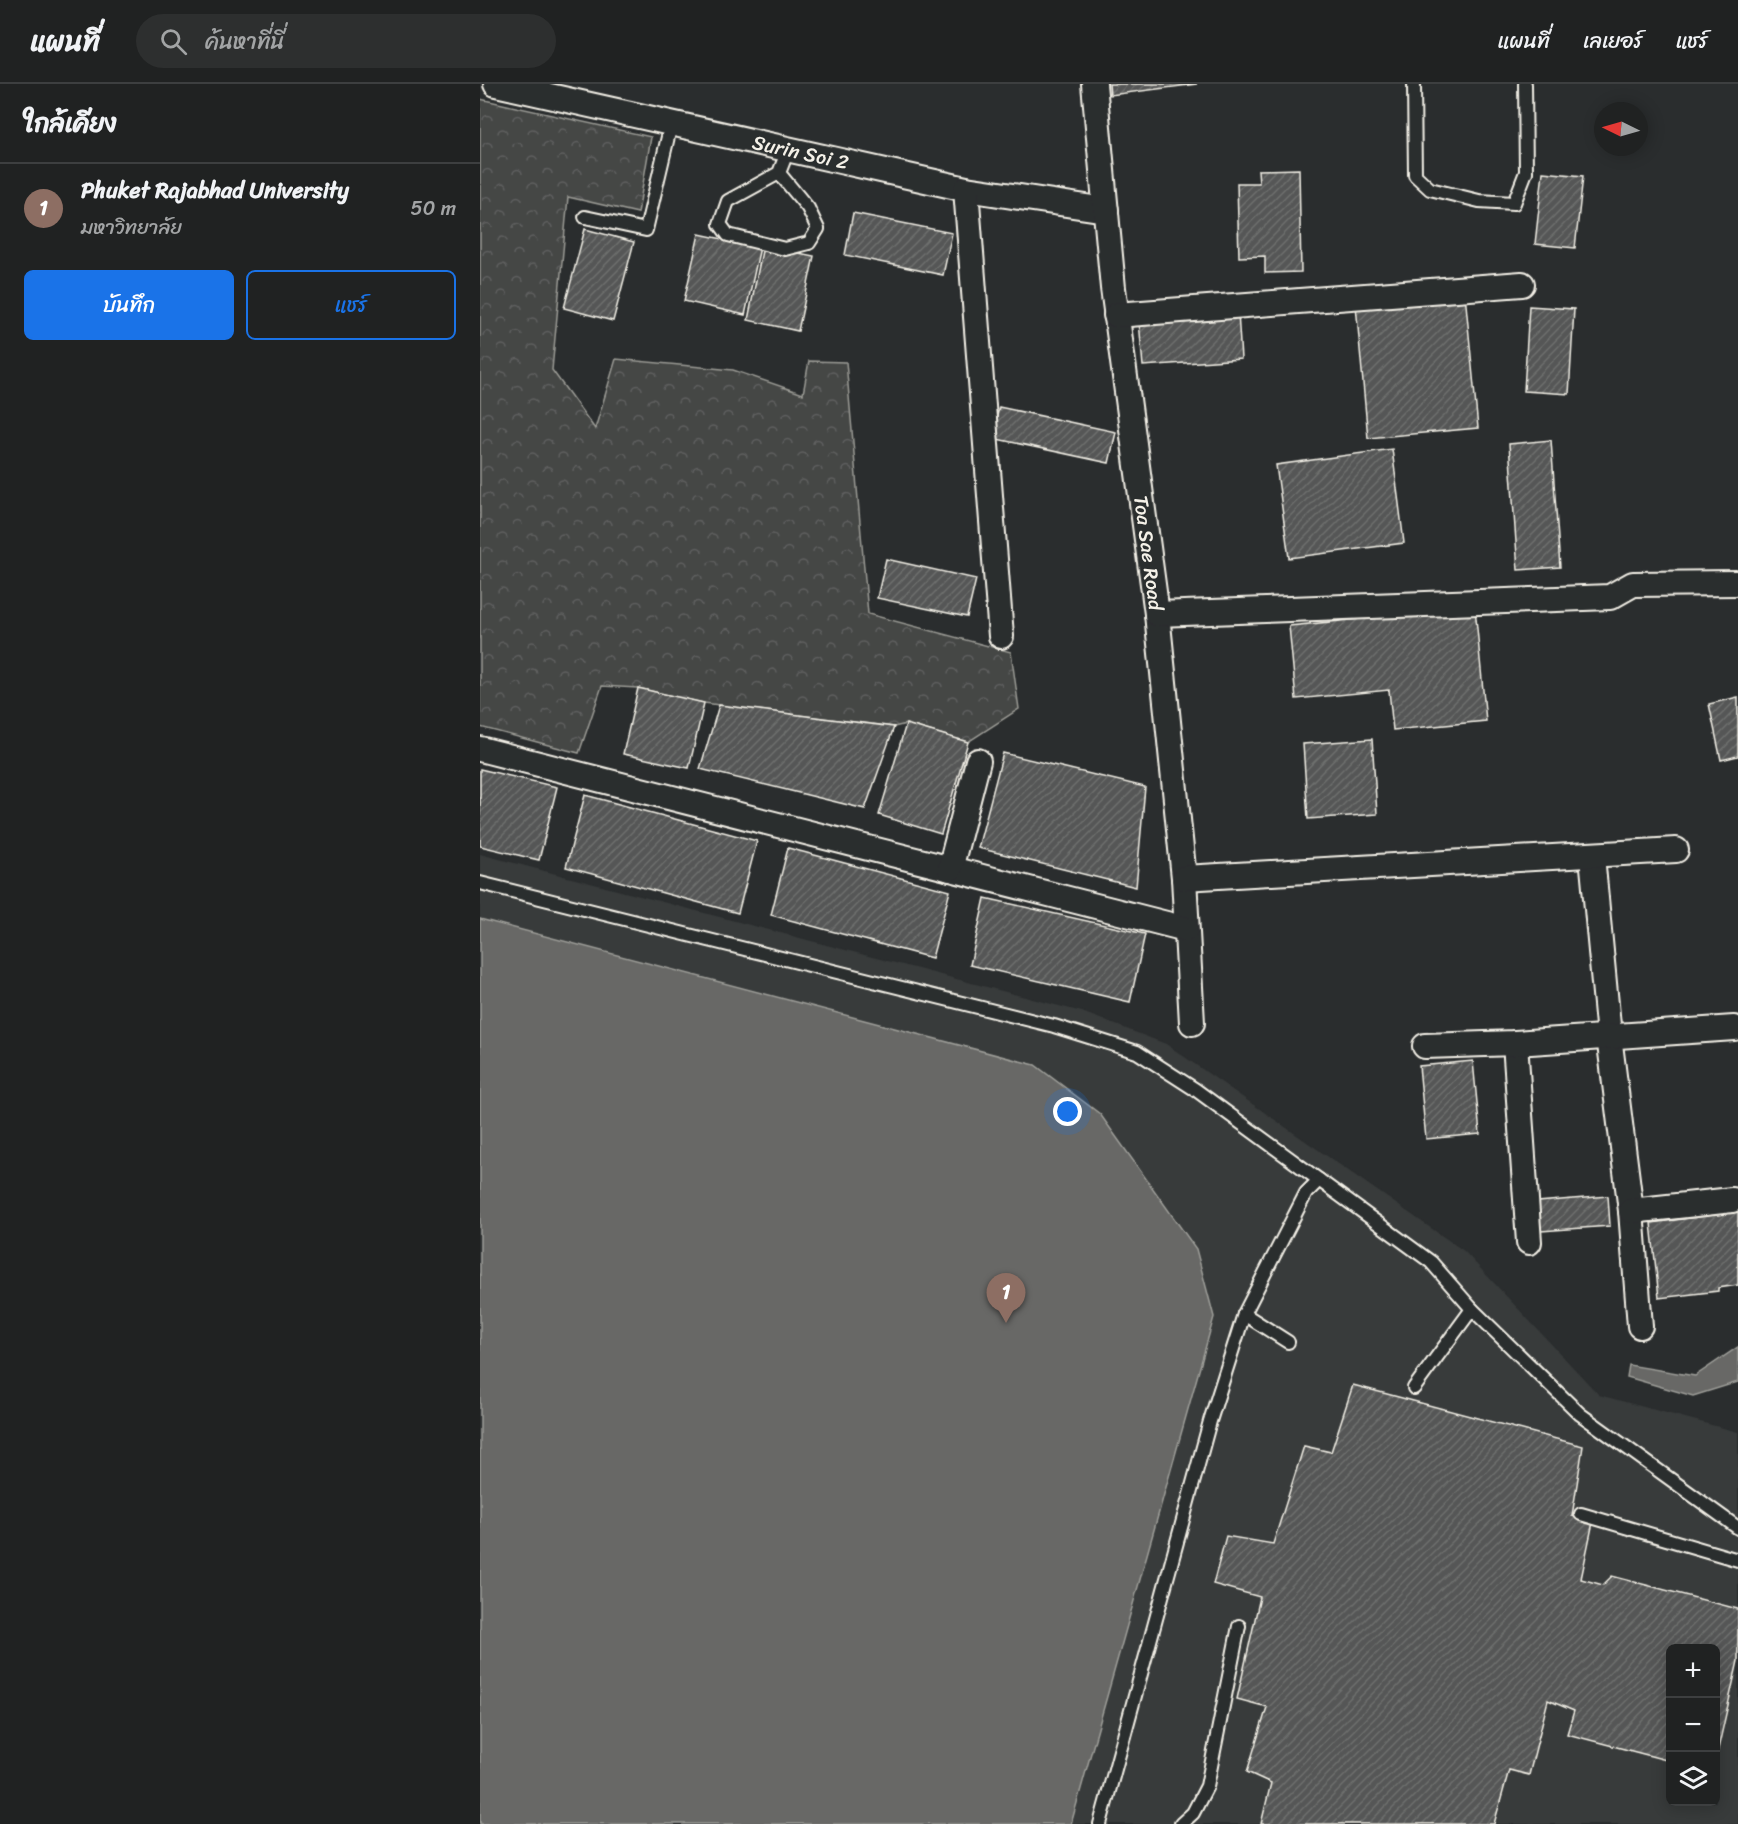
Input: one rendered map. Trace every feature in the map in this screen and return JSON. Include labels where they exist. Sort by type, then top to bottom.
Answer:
[{"type":"street","name":"Surin Soi 2","points":[[496,84],[966,189],[1106,210]]},
{"type":"street","name":"Toa Sae Road","points":[[1094,84],[1116,315],[1157,614],[1184,878],[1192,1023]]},
{"type":"street","points":[[966,189],[1001,636]]},
{"type":"street","points":[[1116,315],[1522,284]]},
{"type":"street","points":[[1157,614],[1610,597],[1633,584],[1738,584]]},
{"type":"street","points":[[480,749],[1186,929]]},
{"type":"street","points":[[950,869],[978,761]]},
{"type":"street","points":[[1184,878],[1676,850]]},
{"type":"street","points":[[1592,856],[1609,1036],[1631,1211],[1640,1326]]},
{"type":"street","points":[[1425,1046],[1515,1043],[1734,1028]]},
{"type":"street","points":[[1515,1043],[1529,1242]]},
{"type":"street","points":[[1631,1211],[1732,1200]]},
{"type":"lane","points":[[1414,84],[1415,175],[1430,189],[1479,201],[1514,203],[1526,172],[1525,84]]},
{"type":"lane","points":[[585,218],[646,230],[671,124]]},
{"type":"lane","points":[[779,173],[808,208],[818,229],[809,243],[785,249],[728,235],[720,224],[728,201],[779,173],[789,150]]},
{"type":"lane","points":[[480,883],[1054,1026],[1137,1052],[1196,1090],[1431,1262],[1472,1309],[1580,1414],[1738,1528]]},
{"type":"lane","points":[[1100,1824],[1210,1420],[1244,1314],[1306,1193],[1319,1180]]},
{"type":"lane","points":[[1414,1388],[1472,1309]]},
{"type":"lane","points":[[1244,1314],[1288,1342]]},
{"type":"lane","points":[[1581,1514],[1738,1560]]},
{"type":"lane","points":[[1181,1824],[1193,1813],[1207,1786],[1239,1626]]},
{"type":"shaded area","points":[[480,854],[1082,1012],[1166,1044],[1464,1251],[1599,1395],[1738,1432],[1738,1824],[480,1824]]},
{"type":"shaded area","points":[[480,919],[1035,1065],[1100,1114],[1196,1249],[1214,1317],[1071,1824],[480,1824]]},
{"type":"shaded area","points":[[1738,1347],[1738,1382],[1693,1396],[1627,1377],[1629,1365],[1695,1376]]},
{"type":"green space","points":[[480,99],[651,137],[638,213],[568,197],[552,370],[595,429],[616,359],[733,370],[803,394],[809,361],[846,362],[868,614],[1011,652],[1019,709],[968,742],[906,724],[894,727],[704,703],[638,688],[602,686],[579,753],[480,727]]},
{"type":"building","points":[[1109,84],[1197,84],[1110,95]]},
{"type":"building","points":[[1299,169],[1301,272],[1265,273],[1265,256],[1239,257],[1237,183],[1259,183],[1258,170]]},
{"type":"building","points":[[1543,172],[1583,176],[1575,248],[1535,244]]},
{"type":"building","points":[[853,213],[952,233],[943,275],[845,255]]},
{"type":"building","points":[[585,229],[634,242],[613,321],[564,308]]},
{"type":"building","points":[[699,234],[760,247],[745,315],[684,301]]},
{"type":"building","points":[[763,246],[814,256],[798,331],[748,320]]},
{"type":"building","points":[[1465,294],[1478,428],[1368,438],[1356,305]]},
{"type":"building","points":[[1529,306],[1574,309],[1569,394],[1524,391]]},
{"type":"building","points":[[1238,313],[1241,359],[1143,366],[1139,321]]},
{"type":"building","points":[[999,407],[1116,432],[1109,463],[992,438]]},
{"type":"building","points":[[1551,440],[1560,567],[1518,570],[1509,444]]},
{"type":"building","points":[[1392,449],[1404,543],[1289,558],[1276,465]]},
{"type":"building","points":[[886,559],[976,579],[967,617],[877,598]]},
{"type":"building","points":[[1475,608],[1486,721],[1393,730],[1389,690],[1296,699],[1289,626]]},
{"type":"building","points":[[638,688],[704,703],[689,768],[623,754]]},
{"type":"building","points":[[1738,697],[1738,756],[1721,760],[1709,704]]},
{"type":"building","points":[[719,705],[894,727],[865,809],[700,769]]},
{"type":"building","points":[[906,724],[968,742],[941,834],[879,815]]},
{"type":"building","points":[[1372,739],[1377,814],[1308,819],[1303,744]]},
{"type":"building","points":[[1003,753],[1145,787],[1136,887],[978,848]]},
{"type":"building","points":[[480,769],[557,787],[539,860],[480,846]]},
{"type":"building","points":[[585,795],[757,841],[738,913],[566,867]]},
{"type":"building","points":[[788,848],[950,891],[932,958],[771,915]]},
{"type":"building","points":[[985,898],[1145,934],[1130,1002],[970,965]]},
{"type":"building","points":[[1473,1061],[1480,1134],[1426,1139],[1419,1066]]},
{"type":"building","points":[[1608,1196],[1610,1226],[1541,1231],[1538,1202]]},
{"type":"building","points":[[1738,1212],[1738,1285],[1718,1288],[1718,1291],[1659,1298],[1651,1223]]},
{"type":"building","points":[[1353,1385],[1583,1446],[1572,1516],[1593,1522],[1581,1579],[1603,1585],[1612,1576],[1738,1609],[1738,1661],[1720,1740],[1720,1644],[1666,1644],[1666,1760],[1567,1734],[1574,1711],[1548,1700],[1529,1775],[1509,1770],[1494,1824],[1261,1824],[1271,1783],[1247,1772],[1267,1707],[1237,1699],[1260,1597],[1213,1584],[1226,1536],[1273,1544],[1304,1446],[1331,1452]]},
{"type":"place","name":"Phuket Rajabhad University","points":[[1006,1323]]}]
